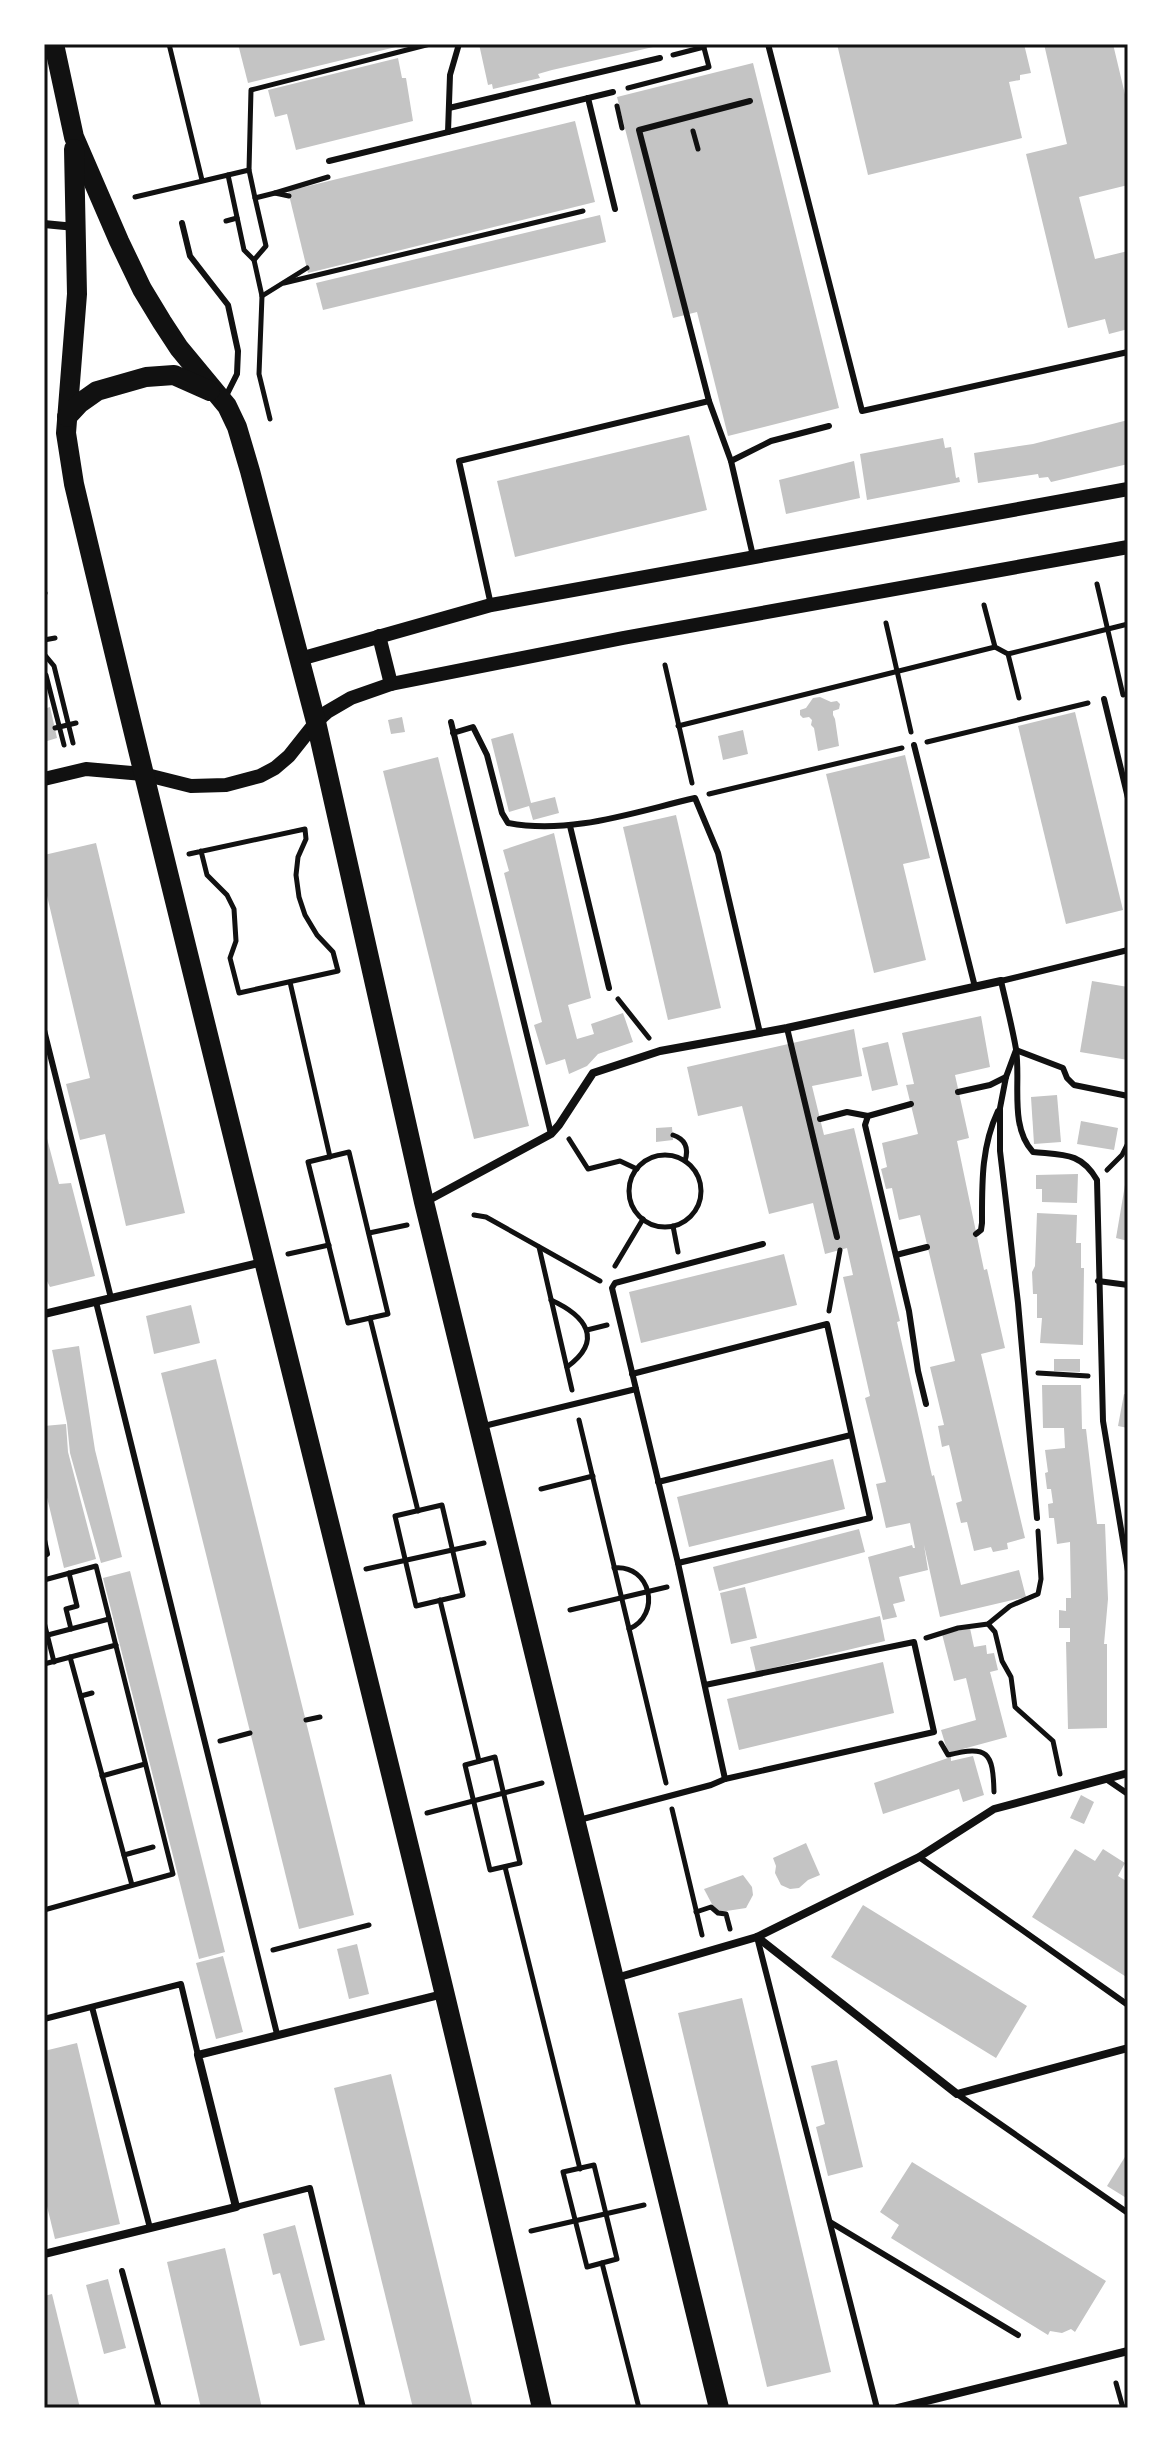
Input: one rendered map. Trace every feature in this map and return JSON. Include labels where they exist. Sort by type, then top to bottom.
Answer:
[{"type":"main road","points":[[54,44],[74,137],[75,344],[67,417],[74,484],[542,2408]]},
{"type":"main road","points":[[74,137],[142,289],[179,348],[222,399],[242,443],[316,722],[424,1202],[719,2408]]},
{"type":"main road","points":[[67,417],[97,391],[157,375],[182,377],[222,399]]},
{"type":"street","points":[[44,224],[76,227]]},
{"type":"street","points":[[300,659],[491,605],[1128,489]]},
{"type":"street","points":[[44,779],[86,769],[143,774],[174,783],[208,787],[226,785],[260,776],[275,768],[327,712],[351,698],[391,684],[609,641],[1128,547]]},
{"type":"street","points":[[379,636],[391,684]]},
{"type":"street","points":[[424,1202],[551,1134],[593,1073],[660,1051],[787,1028],[1001,981]]},
{"type":"street","points":[[44,1314],[263,1262]]},
{"type":"street","points":[[615,1979],[757,1937],[919,1857],[994,1809],[1128,1773]]},
{"type":"street","points":[[757,1937],[957,2094],[1128,2048]]},
{"type":"street","points":[[44,2254],[236,2207],[198,2055],[443,1994]]},
{"type":"street","points":[[898,2408],[1128,2351]]},
{"type":"lane","points":[[448,132],[450,75],[459,44]]},
{"type":"lane","points":[[768,44],[862,411],[1128,352]]},
{"type":"lane","points":[[449,108],[660,58]]},
{"type":"lane","points":[[329,161],[613,92]]},
{"type":"lane","points":[[588,98],[615,209]]},
{"type":"lane","points":[[750,101],[639,130],[709,401],[731,461],[753,556]]},
{"type":"lane","points":[[182,223],[190,256],[228,305],[238,351],[236,376],[222,399]]},
{"type":"lane","points":[[491,605],[459,461],[709,401]]},
{"type":"lane","points":[[731,461],[771,441],[829,426]]},
{"type":"lane","points":[[1104,699],[1128,798]]},
{"type":"lane","points":[[451,722],[551,1134]]},
{"type":"lane","points":[[453,733],[473,727],[487,755],[502,813],[508,823],[570,826],[695,798],[718,853],[760,1033]]},
{"type":"lane","points":[[914,745],[975,987]]},
{"type":"lane","points":[[570,826],[609,988]]},
{"type":"lane","points":[[1128,950],[1001,981],[1016,1050],[1019,1118],[1025,1143],[1033,1152],[1074,1156],[1088,1165],[1097,1180],[1103,1421],[1128,1571]]},
{"type":"lane","points":[[787,1028],[837,1237]]},
{"type":"lane","points":[[44,1030],[111,1298]]},
{"type":"lane","points":[[1016,1050],[1006,1077],[1000,1108],[1000,1151],[1018,1303],[1037,1518]]},
{"type":"lane","points":[[1016,1050],[1063,1068],[1074,1085],[1128,1096]]},
{"type":"lane","points":[[958,1092],[990,1085],[1006,1077]]},
{"type":"lane","points":[[820,1119],[847,1112],[868,1116],[911,1104]]},
{"type":"lane","points":[[976,1234],[981,1230],[982,1223],[984,1156],[989,1131],[1000,1108]]},
{"type":"lane","points":[[868,1116],[865,1125],[896,1255],[926,1404]]},
{"type":"lane","points":[[725,1779],[678,1563],[612,1288],[619,1280],[763,1244]]},
{"type":"lane","points":[[896,1255],[927,1247]]},
{"type":"lane","points":[[1098,1281],[1128,1285]]},
{"type":"lane","points":[[96,1302],[277,2034]]},
{"type":"lane","points":[[632,1374],[827,1324],[870,1518],[678,1563]]},
{"type":"lane","points":[[480,1427],[636,1389]]},
{"type":"lane","points":[[658,1482],[851,1435]]},
{"type":"lane","points":[[44,1540],[47,1554]]},
{"type":"lane","points":[[576,1821],[725,1779],[934,1732],[914,1642],[705,1685]]},
{"type":"lane","points":[[1106,1779],[1128,1794]]},
{"type":"lane","points":[[919,1857],[1128,2005]]},
{"type":"lane","points":[[757,1937],[877,2408]]},
{"type":"lane","points":[[44,2019],[181,1984],[198,2055]]},
{"type":"lane","points":[[92,2007],[150,2228]]},
{"type":"lane","points":[[957,2094],[1128,2213]]},
{"type":"lane","points":[[236,2207],[310,2188],[363,2408]]},
{"type":"lane","points":[[830,2222],[1018,2335]]},
{"type":"lane","points":[[122,2271],[159,2408]]},
{"type":"path","points":[[169,44],[202,180]]},
{"type":"path","points":[[254,260],[266,246],[249,170],[251,90],[430,44]]},
{"type":"path","points":[[613,92],[709,67],[704,46],[660,58]]},
{"type":"path","points":[[135,197],[249,170]]},
{"type":"path","points":[[228,175],[244,250],[254,260],[262,296],[259,374],[270,419]]},
{"type":"path","points":[[255,198],[288,188]]},
{"type":"path","points":[[275,193],[289,196]]},
{"type":"path","points":[[284,283],[583,211]]},
{"type":"path","points":[[226,221],[237,218]]},
{"type":"path","points":[[262,296],[307,268]]},
{"type":"path","points":[[1097,584],[1123,695]]},
{"type":"path","points":[[984,605],[995,647]]},
{"type":"path","points":[[886,623],[912,736]]},
{"type":"path","points":[[678,726],[995,647],[1008,654],[1128,624]]},
{"type":"path","points":[[44,640],[55,638]]},
{"type":"path","points":[[44,654],[54,666],[72,724],[73,743]]},
{"type":"path","points":[[1008,654],[1019,698]]},
{"type":"path","points":[[665,665],[695,798]]},
{"type":"path","points":[[44,676],[64,745]]},
{"type":"path","points":[[57,727],[72,724]]},
{"type":"path","points":[[189,854],[201,851],[305,829],[306,839],[298,857],[296,875],[299,897],[317,935],[333,952],[338,971],[239,993],[230,958],[236,941],[234,909],[227,895],[207,875],[201,851]]},
{"type":"path","points":[[290,982],[330,1157]]},
{"type":"path","points":[[609,988],[660,1051]]},
{"type":"path","points":[[673,1135],[686,1146],[685,1161]]},
{"type":"path","points":[[569,1140],[588,1169],[620,1161],[637,1169]]},
{"type":"path","points":[[1097,1180],[1122,1155],[1128,1143]]},
{"type":"path","points":[[349,1152],[369,1233],[388,1314],[348,1323],[308,1162],[349,1152]]},
{"type":"path","points":[[659,1155],[670,1155],[685,1161],[698,1175],[702,1187],[696,1211],[688,1220],[673,1226],[653,1225],[643,1219],[630,1200],[629,1188],[637,1169],[648,1159],[659,1155]]},
{"type":"path","points":[[474,1215],[486,1217],[612,1288]]},
{"type":"path","points":[[612,1288],[609,1276],[643,1219]]},
{"type":"path","points":[[369,1233],[407,1224]]},
{"type":"path","points":[[673,1226],[681,1264]]},
{"type":"path","points":[[288,1254],[329,1245]]},
{"type":"path","points":[[539,1247],[702,1938]]},
{"type":"path","points":[[827,1324],[840,1250]]},
{"type":"path","points":[[551,1300],[575,1313],[589,1330],[585,1349],[567,1367]]},
{"type":"path","points":[[370,1318],[418,1511]]},
{"type":"path","points":[[1040,1373],[1088,1376]]},
{"type":"path","points":[[541,1489],[593,1476]]},
{"type":"path","points":[[442,1505],[452,1550],[463,1595],[416,1606],[395,1516],[442,1505]]},
{"type":"path","points":[[914,1642],[958,1628],[988,1624],[1010,1606],[1038,1594],[1041,1579],[1037,1518]]},
{"type":"path","points":[[366,1569],[484,1543]]},
{"type":"path","points":[[44,1580],[96,1566],[173,1874],[44,1910]]},
{"type":"path","points":[[614,1568],[623,1567],[640,1576],[648,1592],[649,1608],[644,1618],[629,1629]]},
{"type":"path","points":[[69,1573],[77,1606],[66,1609],[71,1629]]},
{"type":"path","points":[[570,1610],[682,1584]]},
{"type":"path","points":[[440,1600],[479,1761]]},
{"type":"path","points":[[46,1635],[109,1619]]},
{"type":"path","points":[[44,1622],[54,1662]]},
{"type":"path","points":[[988,1624],[995,1632],[1002,1661],[1011,1677],[1015,1707],[1053,1741],[1064,1790]]},
{"type":"path","points":[[44,1664],[116,1645]]},
{"type":"path","points":[[70,1657],[132,1885]]},
{"type":"path","points":[[81,1696],[92,1693]]},
{"type":"path","points":[[306,1720],[320,1717]]},
{"type":"path","points":[[204,1744],[250,1733]]},
{"type":"path","points":[[948,1755],[973,1749],[985,1754],[992,1762],[994,1809]]},
{"type":"path","points":[[495,1757],[503,1792],[520,1863],[490,1870],[465,1765],[495,1757]]},
{"type":"path","points":[[102,1776],[145,1764]]},
{"type":"path","points":[[427,1813],[542,1783]]},
{"type":"path","points":[[124,1855],[153,1847]]},
{"type":"path","points":[[505,1867],[580,2169]]},
{"type":"path","points":[[696,1912],[711,1907],[718,1913],[726,1914],[732,1928],[721,1932]]},
{"type":"path","points":[[257,1954],[369,1925]]},
{"type":"path","points":[[690,1941],[712,1935]]},
{"type":"path","points":[[594,2165],[606,2212],[617,2259],[587,2267],[563,2172],[594,2165]]},
{"type":"path","points":[[531,2231],[644,2205]]},
{"type":"path","points":[[602,2263],[639,2408]]},
{"type":"path","points":[[1116,2383],[1123,2408]]},
{"type":"building","points":[[238,44],[404,44],[404,45],[248,83]]},
{"type":"building","points":[[479,44],[662,45],[552,70],[538,74],[540,78],[493,89],[492,84],[488,85]]},
{"type":"building","points":[[837,44],[1024,44],[1031,73],[1009,82],[1022,138],[868,175]]},
{"type":"building","points":[[1044,44],[1113,44],[1128,107],[1128,185],[1079,197],[1095,259],[1128,251],[1128,329],[1109,334],[1105,319],[1068,328],[1026,154],[1067,144]]},
{"type":"building","points":[[398,58],[402,78],[406,78],[413,121],[296,150],[287,114],[275,117],[268,90]]},
{"type":"building","points":[[753,63],[839,408],[728,436],[697,312],[673,318],[617,97]]},
{"type":"building","points":[[575,121],[595,202],[308,273],[288,191]]},
{"type":"building","points":[[600,215],[606,242],[323,310],[316,283]]},
{"type":"building","points":[[1128,420],[1128,464],[1051,482],[1048,477],[1039,478],[1038,474],[978,483],[974,453],[1033,444]]},
{"type":"building","points":[[689,435],[707,510],[515,557],[497,481]]},
{"type":"building","points":[[943,438],[945,448],[951,447],[956,478],[959,477],[960,482],[867,500],[860,454]]},
{"type":"building","points":[[854,461],[860,498],[786,514],[779,480]]},
{"type":"building","points":[[820,697],[840,704],[839,709],[833,711],[839,746],[818,751],[812,720],[803,718],[800,710],[806,708],[813,698]]},
{"type":"building","points":[[50,707],[57,738],[44,742],[44,709]]},
{"type":"building","points":[[1075,712],[1123,910],[1066,924],[1018,726]]},
{"type":"building","points":[[402,717],[405,732],[391,734],[388,720]]},
{"type":"building","points":[[743,730],[748,754],[723,760],[718,736]]},
{"type":"building","points":[[513,733],[531,803],[555,797],[559,813],[533,820],[529,806],[509,812],[491,739]]},
{"type":"building","points":[[905,755],[930,858],[903,864],[926,960],[874,973],[826,774]]},
{"type":"building","points":[[438,757],[529,1126],[474,1139],[383,771]]},
{"type":"building","points":[[676,815],[721,1008],[668,1020],[623,827]]},
{"type":"building","points":[[554,833],[591,998],[568,1005],[577,1039],[594,1034],[591,1024],[623,1013],[633,1042],[598,1054],[587,1066],[569,1074],[565,1059],[546,1065],[534,1025],[542,1022],[504,873],[509,871],[503,850]]},
{"type":"building","points":[[96,843],[185,1213],[126,1226],[105,1134],[80,1140],[66,1084],[90,1078],[44,883],[44,855]]},
{"type":"building","points":[[1092,981],[1128,987],[1128,1060],[1080,1052]]},
{"type":"building","points":[[981,1016],[990,1067],[955,1075],[969,1138],[957,1141],[984,1270],[987,1269],[1005,1348],[981,1354],[1025,1538],[1007,1543],[1008,1549],[993,1552],[991,1547],[974,1551],[967,1522],[961,1523],[956,1503],[962,1501],[949,1445],[942,1447],[938,1426],[944,1425],[930,1367],[955,1361],[920,1215],[899,1220],[892,1188],[886,1189],[881,1169],[887,1167],[882,1143],[918,1134],[906,1085],[914,1084],[902,1033]]},
{"type":"building","points":[[854,1029],[862,1076],[812,1086],[824,1135],[854,1128],[900,1321],[897,1322],[932,1476],[961,1585],[1019,1570],[1026,1597],[940,1617],[924,1545],[928,1570],[899,1577],[905,1601],[893,1604],[897,1617],[883,1620],[868,1557],[912,1545],[915,1548],[910,1523],[886,1528],[876,1484],[886,1482],[865,1398],[870,1396],[843,1277],[853,1275],[847,1248],[825,1254],[813,1203],[769,1214],[742,1106],[698,1116],[687,1067]]},
{"type":"building","points":[[888,1042],[898,1085],[872,1091],[862,1048]]},
{"type":"building","points":[[1057,1095],[1061,1142],[1034,1144],[1031,1097]]},
{"type":"building","points":[[1081,1121],[1118,1128],[1114,1150],[1077,1144]]},
{"type":"building","points":[[44,1127],[59,1184],[71,1183],[95,1276],[50,1287],[44,1275]]},
{"type":"building","points":[[672,1127],[673,1140],[656,1142],[656,1128]]},
{"type":"building","points":[[1078,1174],[1077,1203],[1042,1202],[1042,1189],[1036,1189],[1036,1175]]},
{"type":"building","points":[[1128,1179],[1128,1241],[1116,1238]]},
{"type":"building","points":[[1037,1213],[1077,1215],[1076,1243],[1081,1243],[1081,1268],[1084,1268],[1083,1345],[1040,1343],[1042,1318],[1037,1318],[1037,1294],[1033,1294],[1032,1272],[1035,1266]]},
{"type":"building","points":[[784,1254],[797,1305],[641,1343],[629,1292]]},
{"type":"building","points":[[191,1305],[200,1343],[154,1354],[146,1316]]},
{"type":"building","points":[[79,1346],[95,1450],[122,1557],[101,1563],[70,1453],[52,1350]]},
{"type":"building","points":[[216,1359],[354,1915],[299,1929],[161,1373]]},
{"type":"building","points":[[1054,1359],[1080,1359],[1080,1372],[1054,1371]]},
{"type":"building","points":[[1042,1385],[1081,1385],[1082,1429],[1086,1429],[1097,1524],[1105,1524],[1107,1728],[1068,1729],[1066,1642],[1070,1642],[1070,1628],[1059,1628],[1059,1610],[1066,1611],[1066,1598],[1071,1598],[1070,1542],[1057,1544],[1054,1518],[1049,1518],[1048,1504],[1053,1503],[1045,1473],[1048,1472],[1045,1450],[1065,1448],[1064,1428],[1043,1428]]},
{"type":"building","points":[[1124,1394],[1128,1395],[1128,1428],[1118,1426]]},
{"type":"building","points":[[66,1424],[68,1452],[96,1559],[64,1568],[44,1485],[44,1426]]},
{"type":"building","points":[[833,1459],[845,1509],[689,1547],[677,1497]]},
{"type":"building","points":[[859,1529],[865,1552],[719,1591],[713,1567]]},
{"type":"building","points":[[130,1571],[225,1952],[199,1959],[103,1578]]},
{"type":"building","points":[[745,1587],[757,1638],[731,1644],[720,1593]]},
{"type":"building","points":[[880,1616],[885,1641],[756,1672],[750,1647]]},
{"type":"building","points":[[970,1628],[974,1647],[986,1645],[987,1654],[994,1653],[998,1670],[990,1672],[1007,1737],[948,1753],[941,1730],[976,1720],[966,1678],[954,1681],[942,1634]]},
{"type":"building","points":[[883,1662],[894,1713],[739,1750],[727,1699]]},
{"type":"building","points":[[973,1756],[984,1795],[963,1802],[959,1789],[883,1814],[874,1783],[951,1757],[951,1761]]},
{"type":"building","points":[[1081,1795],[1094,1802],[1084,1824],[1070,1818]]},
{"type":"building","points":[[806,1843],[820,1875],[799,1888],[790,1889],[781,1885],[773,1858]]},
{"type":"building","points":[[1075,1849],[1095,1861],[1103,1849],[1125,1863],[1118,1876],[1128,1882],[1128,1978],[1032,1917]]},
{"type":"building","points":[[743,1875],[752,1887],[753,1895],[746,1908],[720,1912],[714,1908],[704,1889]]},
{"type":"building","points":[[863,1905],[1027,2006],[996,2058],[831,1957]]},
{"type":"building","points":[[357,1944],[369,1994],[349,1999],[337,1949]]},
{"type":"building","points":[[223,1956],[243,2032],[216,2039],[196,1963]]},
{"type":"building","points":[[742,1998],[831,2372],[767,2387],[678,2013]]},
{"type":"building","points":[[77,2043],[120,2224],[55,2239],[44,2194],[44,2051]]},
{"type":"building","points":[[837,2060],[863,2167],[828,2176],[816,2127],[825,2124],[811,2066]]},
{"type":"building","points":[[391,2074],[473,2408],[413,2408],[334,2088]]},
{"type":"building","points":[[1128,2152],[1128,2199],[1107,2186]]},
{"type":"building","points":[[912,2162],[1106,2281],[1075,2332],[1071,2329],[1062,2333],[1050,2331],[1048,2335],[891,2238],[899,2225],[880,2212]]},
{"type":"building","points":[[295,2225],[325,2340],[300,2346],[280,2273],[273,2275],[263,2234]]},
{"type":"building","points":[[225,2248],[262,2408],[201,2408],[167,2262]]},
{"type":"building","points":[[108,2279],[126,2348],[104,2354],[86,2285]]},
{"type":"building","points":[[52,2294],[80,2408],[44,2408],[44,2296]]}]
